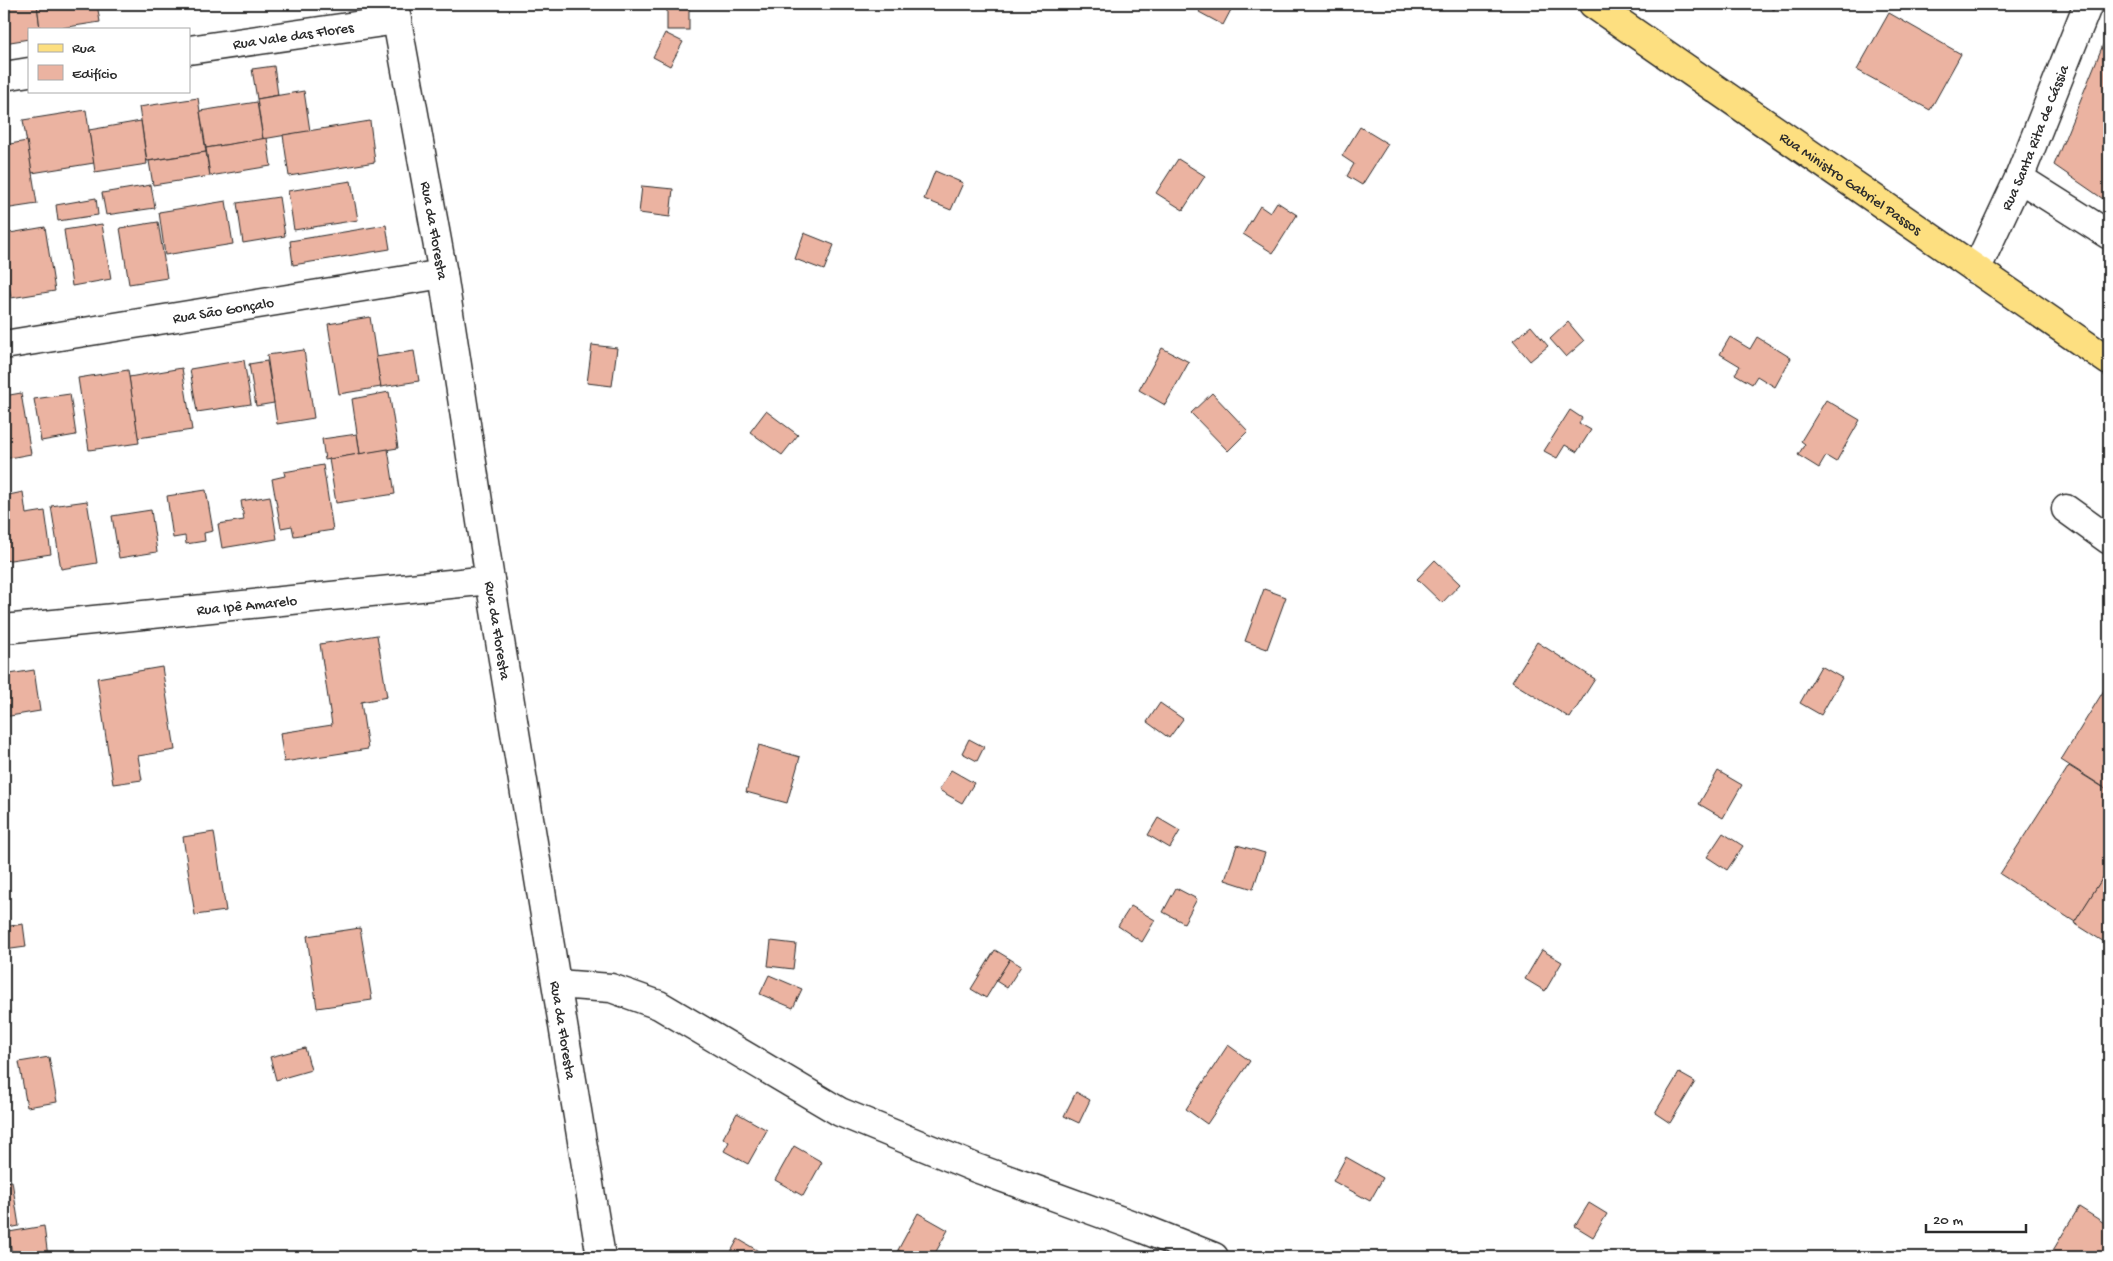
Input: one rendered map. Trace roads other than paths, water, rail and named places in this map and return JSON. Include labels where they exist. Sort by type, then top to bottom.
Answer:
[{"type":"main road","name":"Rua Ministro Gabriel Passos","points":[[1593,4],[2109,361]]},
{"type":"street","name":"Rua Santa Rita de Cássia","points":[[1976,270],[2019,178],[2088,4]]},
{"type":"street","name":"Rua Vale das Flores","points":[[190,50],[396,12]]},
{"type":"street","name":"Rua da Floresta","points":[[396,12],[443,274],[490,580],[601,1257]]},
{"type":"street","points":[[4,76],[28,72]]},
{"type":"street","points":[[2019,178],[2109,235]]},
{"type":"street","name":"Rua São Gonçalo","points":[[4,345],[443,274]]},
{"type":"street","points":[[2066,510],[2109,540]]},
{"type":"street","name":"Rua Ipê Amarelo","points":[[4,629],[490,580]]},
{"type":"street","points":[[556,984],[611,988],[659,1005],[840,1112],[976,1168],[1141,1228],[1214,1257]]}]
